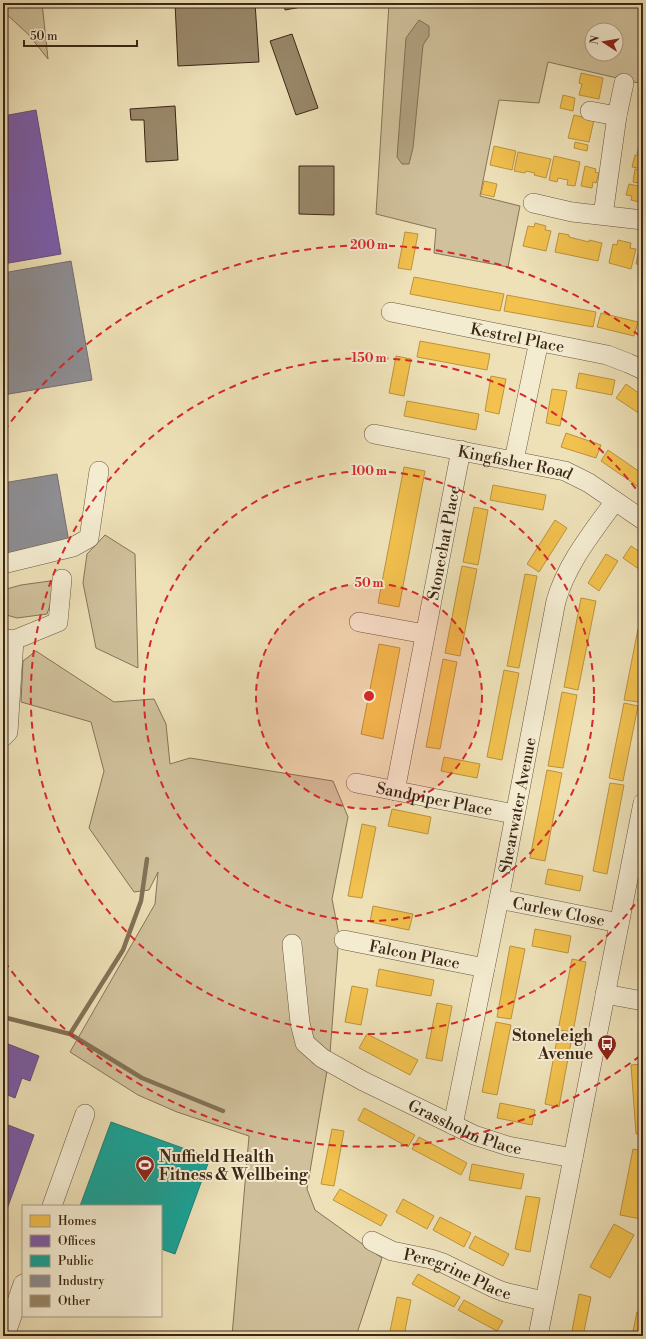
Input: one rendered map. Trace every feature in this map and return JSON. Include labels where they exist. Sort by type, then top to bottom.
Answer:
[{"type":"street","points":[[603,216],[617,116],[624,83]]},
{"type":"street","points":[[590,111],[617,116]]},
{"type":"street","points":[[533,203],[572,212],[643,220]]},
{"type":"street","name":"Kestrel Place","points":[[390,312],[607,355],[642,367]]},
{"type":"street","points":[[514,460],[539,341]]},
{"type":"street","name":"Kingfisher Road","points":[[374,434],[565,471],[589,483],[643,520]]},
{"type":"street","name":"Stonechat Place","points":[[395,791],[461,450]]},
{"type":"street","points":[[3,564],[73,547],[89,538],[99,471]]},
{"type":"street","name":"Shearwater Avenue","points":[[453,1125],[559,591],[569,566],[615,501]]},
{"type":"street","points":[[3,737],[8,732],[8,639],[58,622],[62,579]]},
{"type":"street","points":[[359,622],[425,634]]},
{"type":"street","name":"Sandpiper Place","points":[[356,783],[514,814]]},
{"type":"street","points":[[538,1336],[643,803]]},
{"type":"street","name":"Curlew Close","points":[[499,899],[619,923]]},
{"type":"street","name":"Falcon Place","points":[[344,940],[485,968]]},
{"type":"street","name":"Grassholm Place","points":[[292,944],[300,1023],[305,1043],[322,1058],[363,1080],[480,1137],[508,1146],[572,1158]]},
{"type":"street","points":[[605,994],[643,1001]]},
{"type":"street","points":[[52,1205],[85,1114]]},
{"type":"street","name":"Peregrine Place","points":[[372,1241],[392,1250],[443,1263],[504,1292],[544,1301]]},
{"type":"street","points":[[5,1336],[22,1287]]},
{"type":"shaded area","points":[[3,3],[42,3],[48,59],[29,35],[3,11]]},
{"type":"shaded area","points":[[389,3],[643,3],[643,84],[548,62],[539,103],[499,100],[480,196],[520,206],[508,267],[434,253],[436,229],[376,214]]},
{"type":"shaded area","points":[[419,20],[429,26],[429,36],[423,45],[413,148],[409,164],[402,164],[397,157],[406,38]]},
{"type":"shaded area","points":[[105,535],[135,554],[138,668],[96,648],[83,583],[87,554]]},
{"type":"shaded area","points":[[50,581],[55,590],[47,614],[17,618],[3,614],[3,590],[21,585]]},
{"type":"shaded area","points":[[36,651],[114,702],[154,699],[166,724],[170,764],[190,758],[333,781],[348,817],[332,899],[339,935],[330,1053],[307,1189],[315,1210],[382,1258],[356,1336],[232,1336],[249,1136],[177,1112],[138,1095],[70,1052],[155,904],[158,872],[149,890],[134,892],[89,828],[104,771],[91,722],[21,702],[23,661]]},
{"type":"building: Homes","points":[[581,73],[603,78],[599,99],[579,95],[582,84],[579,83]]},
{"type":"building: Homes","points":[[563,95],[575,98],[573,111],[560,108]]},
{"type":"building: Homes","points":[[574,115],[594,120],[589,142],[568,138]]},
{"type":"building: Homes","points":[[643,123],[643,135],[639,134]]},
{"type":"building: Homes","points":[[641,136],[643,137],[643,155],[637,154]]},
{"type":"building: Homes","points":[[575,142],[588,145],[587,151],[574,148]]},
{"type":"building: Homes","points":[[494,146],[516,151],[512,170],[490,165]]},
{"type":"building: Homes","points":[[518,152],[551,159],[546,178],[526,171],[525,173],[514,171]]},
{"type":"building: Homes","points":[[635,155],[643,157],[643,169],[632,167]]},
{"type":"building: Homes","points":[[554,156],[580,162],[575,186],[567,185],[568,180],[558,178],[557,182],[549,180]]},
{"type":"building: Homes","points":[[585,166],[596,169],[595,172],[599,173],[596,183],[593,182],[592,188],[581,186]]},
{"type":"building: Homes","points":[[635,169],[643,171],[643,184],[633,182]]},
{"type":"building: Homes","points":[[484,181],[497,184],[494,197],[481,194]]},
{"type":"building: Homes","points":[[629,184],[643,187],[643,199],[640,198],[639,202],[631,200],[632,196],[626,195]]},
{"type":"building: Homes","points":[[535,223],[546,226],[545,230],[551,231],[546,251],[523,246],[528,226],[534,227]]},
{"type":"building: Homes","points":[[405,232],[418,234],[411,270],[398,268]]},
{"type":"building: Homes","points":[[559,233],[589,242],[589,240],[602,243],[598,261],[555,252]]},
{"type":"building: Homes","points":[[618,240],[631,243],[630,248],[636,249],[631,269],[609,263],[613,244],[617,245]]},
{"type":"building: Homes","points":[[640,244],[643,244],[643,265],[636,264]]},
{"type":"building: Homes","points":[[414,277],[504,294],[500,311],[410,294]]},
{"type":"building: Homes","points":[[507,295],[596,312],[593,327],[504,311]]},
{"type":"building: Homes","points":[[601,313],[638,322],[634,336],[597,327]]},
{"type":"building: Homes","points":[[420,341],[490,354],[487,370],[417,357]]},
{"type":"building: Homes","points":[[396,356],[411,359],[404,396],[389,393]]},
{"type":"building: Homes","points":[[579,373],[615,380],[612,395],[576,388]]},
{"type":"building: Homes","points":[[491,376],[506,379],[499,414],[485,411]]},
{"type":"building: Homes","points":[[626,384],[643,396],[643,416],[616,398]]},
{"type":"building: Homes","points":[[552,389],[567,391],[560,426],[546,423]]},
{"type":"building: Homes","points":[[407,401],[479,414],[476,430],[404,416]]},
{"type":"building: Homes","points":[[566,433],[601,445],[596,458],[561,447]]},
{"type":"building: Homes","points":[[608,450],[643,474],[643,490],[601,461]]},
{"type":"building: Homes","points":[[404,467],[425,471],[399,607],[378,603]]},
{"type":"building: Homes","points":[[493,485],[546,495],[543,510],[490,500]]},
{"type":"building: Homes","points":[[474,507],[488,510],[478,565],[463,562]]},
{"type":"building: Homes","points":[[555,520],[567,528],[539,572],[527,564]]},
{"type":"building: Homes","points":[[631,546],[643,554],[643,572],[623,558]]},
{"type":"building: Homes","points":[[606,554],[618,561],[599,591],[588,583]]},
{"type":"building: Homes","points":[[462,566],[477,569],[460,656],[445,653]]},
{"type":"building: Homes","points":[[525,574],[537,576],[519,668],[507,666]]},
{"type":"building: Homes","points":[[581,598],[596,601],[578,690],[564,687]]},
{"type":"building: Homes","points":[[638,629],[643,630],[643,682],[639,702],[624,700]]},
{"type":"building: Homes","points":[[379,644],[400,648],[383,739],[361,734]]},
{"type":"building: Homes","points":[[443,659],[457,662],[440,749],[426,747]]},
{"type":"building: Homes","points":[[504,670],[519,673],[502,760],[487,757]]},
{"type":"building: Homes","points":[[562,692],[577,695],[563,768],[548,766]]},
{"type":"building: Homes","points":[[624,703],[638,706],[623,781],[609,778]]},
{"type":"building: Homes","points":[[444,757],[480,764],[477,778],[441,771]]},
{"type":"building: Homes","points":[[547,770],[562,773],[545,861],[530,858]]},
{"type":"building: Homes","points":[[610,783],[624,785],[607,874],[593,871]]},
{"type":"building: Homes","points":[[392,809],[431,817],[428,834],[388,826]]},
{"type":"building: Homes","points":[[362,824],[376,827],[362,898],[348,896]]},
{"type":"building: Homes","points":[[548,869],[583,876],[580,891],[545,884]]},
{"type":"building: Homes","points":[[373,906],[413,914],[409,930],[370,922]]},
{"type":"building: Homes","points":[[535,929],[571,936],[568,953],[532,946]]},
{"type":"building: Homes","points":[[510,946],[525,949],[511,1019],[497,1017]]},
{"type":"building: Homes","points":[[572,959],[586,962],[573,1032],[558,1030]]},
{"type":"building: Homes","points":[[379,969],[434,980],[431,996],[376,986]]},
{"type":"building: Homes","points":[[352,986],[368,989],[361,1025],[345,1022]]},
{"type":"building: Homes","points":[[437,1003],[452,1006],[442,1061],[426,1058]]},
{"type":"building: Homes","points":[[496,1022],[511,1025],[497,1095],[482,1092]]},
{"type":"building: Homes","points":[[367,1034],[418,1060],[410,1075],[359,1048]]},
{"type":"building: Homes","points":[[558,1034],[572,1037],[559,1107],[545,1104]]},
{"type":"building: Homes","points":[[643,1064],[643,1133],[636,1134],[631,1065]]},
{"type":"building: Homes","points":[[500,1103],[535,1110],[532,1125],[497,1118]]},
{"type":"building: Homes","points":[[364,1108],[415,1135],[408,1147],[358,1120]]},
{"type":"building: Homes","points":[[332,1129],[344,1131],[334,1186],[321,1184]]},
{"type":"building: Homes","points":[[419,1137],[467,1163],[461,1175],[412,1149]]},
{"type":"building: Homes","points":[[633,1149],[643,1151],[643,1208],[641,1219],[620,1215]]},
{"type":"building: Homes","points":[[472,1164],[524,1174],[521,1189],[469,1180]]},
{"type":"building: Homes","points":[[340,1189],[387,1215],[381,1226],[333,1200]]},
{"type":"building: Homes","points":[[526,1196],[540,1198],[530,1252],[515,1249]]},
{"type":"building: Homes","points":[[403,1199],[434,1216],[427,1229],[396,1212]]},
{"type":"building: Homes","points":[[440,1217],[471,1233],[464,1247],[433,1230]]},
{"type":"building: Homes","points":[[614,1224],[634,1235],[610,1278],[590,1267]]},
{"type":"building: Homes","points":[[475,1236],[509,1254],[503,1266],[469,1248]]},
{"type":"building: Homes","points":[[418,1274],[460,1297],[454,1307],[412,1284]]},
{"type":"building: Homes","points":[[579,1294],[591,1297],[583,1336],[571,1336]]},
{"type":"building: Homes","points":[[397,1297],[411,1300],[404,1336],[389,1336]]},
{"type":"building: Homes","points":[[464,1300],[503,1321],[497,1331],[458,1310]]},
{"type":"building: Homes","points":[[637,1312],[643,1313],[643,1336],[632,1336]]},
{"type":"building: Offices","points":[[36,110],[61,254],[3,264],[3,116]]},
{"type":"building: Offices","points":[[3,1042],[39,1056],[30,1081],[22,1078],[15,1098],[3,1093]]},
{"type":"building: Offices","points":[[3,1123],[34,1135],[7,1209],[3,1208]]},
{"type":"building: Public","name":"Nuffield Health Fitness & Wellbeing","points":[[111,1122],[210,1158],[175,1254],[162,1249],[162,1205],[80,1205]]},
{"type":"building: Industry","points":[[71,261],[92,380],[3,395],[3,273]]},
{"type":"building: Industry","points":[[57,474],[69,542],[3,554],[3,483]]},
{"type":"building: Other","points":[[175,3],[255,3],[259,62],[178,66]]},
{"type":"building: Other","points":[[284,3],[311,3],[312,5],[285,10]]},
{"type":"building: Other","points":[[292,34],[318,108],[296,115],[270,41]]},
{"type":"building: Other","points":[[175,106],[178,160],[146,162],[144,120],[131,120],[130,109]]},
{"type":"building: Other","points":[[299,166],[334,166],[334,215],[299,214]]},
{"type":"waterway","points":[[70,1034],[123,950],[141,901],[147,859]]},
{"type":"waterway","points":[[3,1017],[70,1034],[142,1078],[223,1111]]},
{"type":"place","name":"Stoneleigh Avenue","points":[[607,1061]]},
{"type":"place","name":"Nuffield Health Fitness & Wellbeing","points":[[145,1182]]}]
